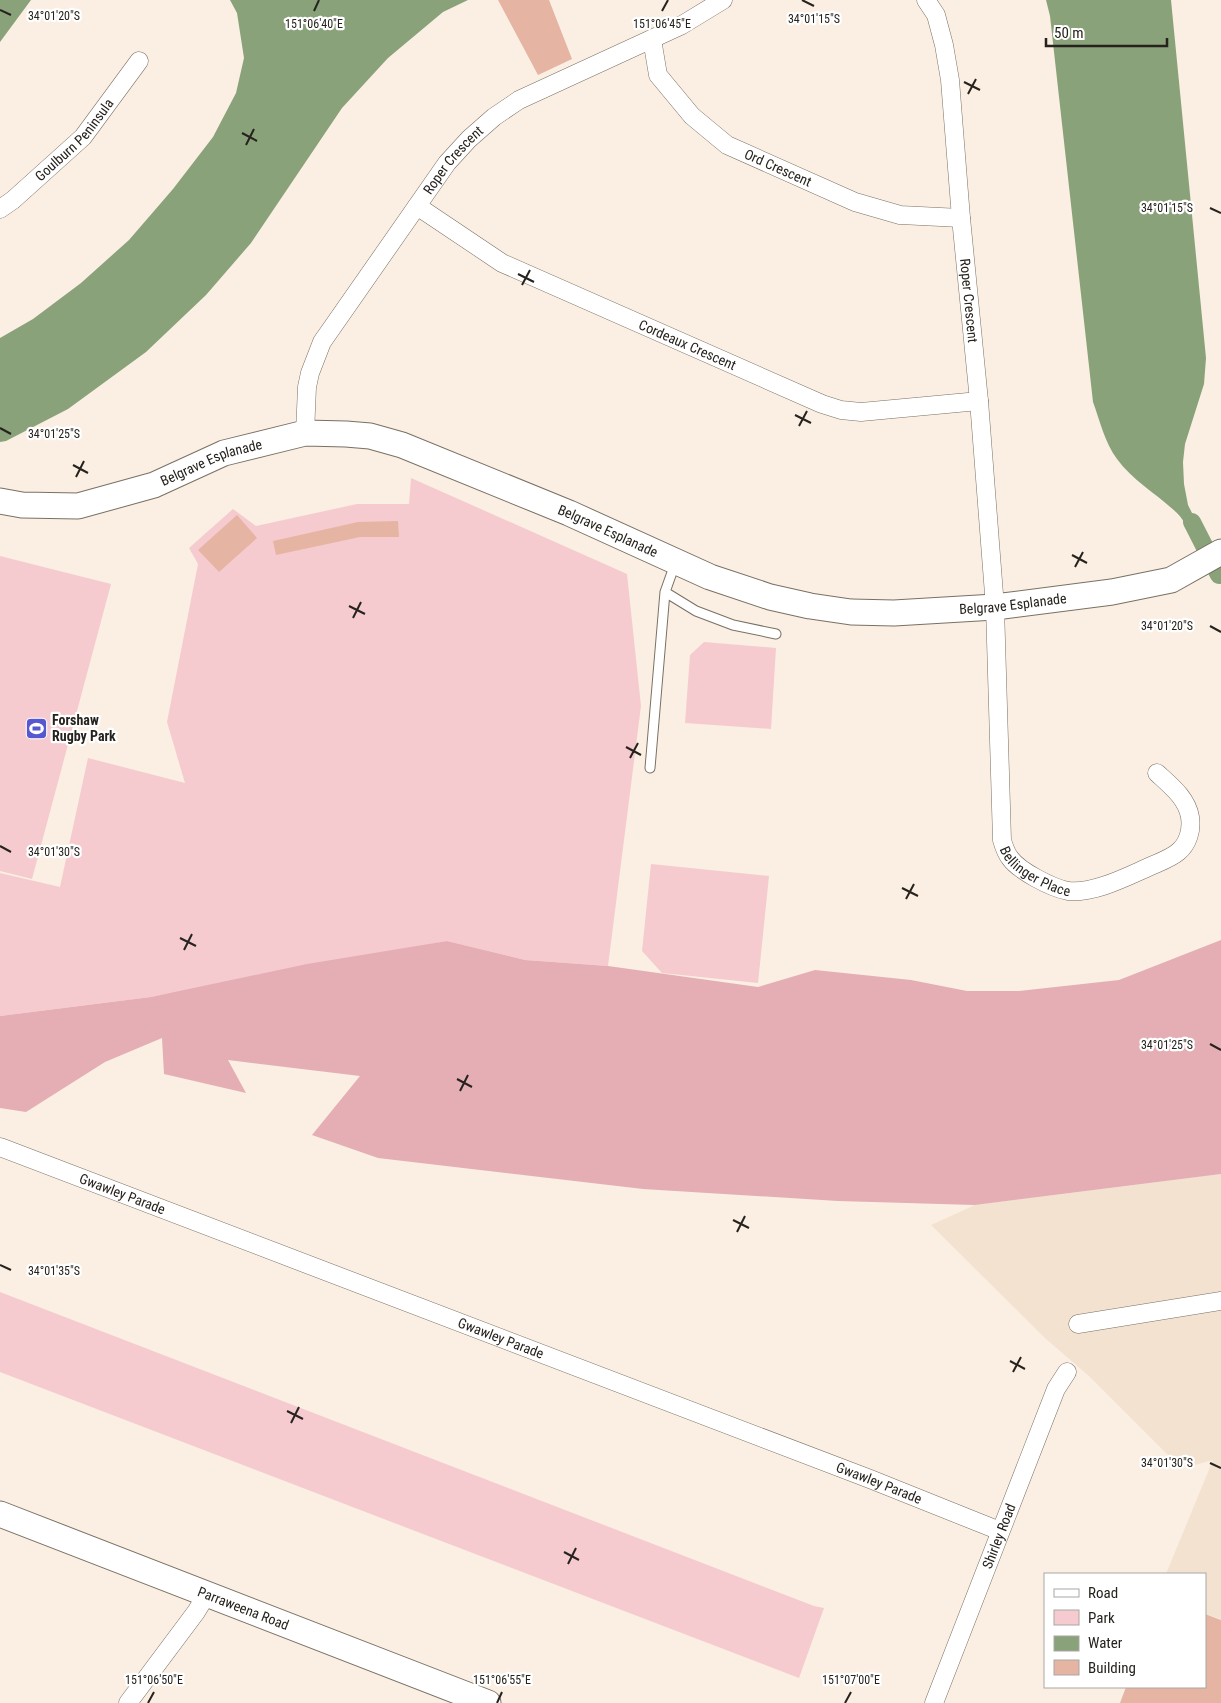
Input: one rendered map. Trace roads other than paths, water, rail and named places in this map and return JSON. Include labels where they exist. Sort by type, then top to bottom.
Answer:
[{"type":"street","name":"Roper Crescent","points":[[306,433],[307,387],[310,373],[322,342],[447,163],[469,139],[494,117],[519,100],[682,25],[722,0]]},
{"type":"street","name":"Roper Crescent","points":[[926,0],[936,16],[950,80],[979,401],[995,607]]},
{"type":"street","name":"Ord Crescent","points":[[652,39],[658,75],[692,116],[727,145],[855,202],[900,215],[961,218]]},
{"type":"street","name":"Goulburn Peninsula","points":[[0,209],[13,200],[83,137],[139,61]]},
{"type":"street","name":"Cordeaux Crescent","points":[[417,206],[502,264],[822,404],[841,410],[861,412],[979,401]]},
{"type":"street","name":"Belgrave Esplanade","points":[[0,501],[22,505],[78,506],[154,485],[224,453],[306,433],[370,436],[402,445],[569,513],[710,577],[770,597],[810,606],[851,612],[894,613],[995,607],[1112,592],[1171,580],[1213,557]]},
{"type":"street","name":"Bellinger Place","points":[[995,607],[1002,840],[1010,858],[1018,867],[1056,887],[1068,891],[1081,891],[1094,889],[1122,878],[1178,852],[1188,838],[1191,828],[1188,808],[1177,792],[1157,773]]},
{"type":"street","name":"Gwawley Parade","points":[[0,1147],[870,1479],[1000,1531]]},
{"type":"street","points":[[1078,1324],[1221,1301]]},
{"type":"street","name":"Shirley Road","points":[[934,1703],[1056,1389],[1067,1372]]},
{"type":"street","name":"Parraweena Road","points":[[0,1514],[207,1594],[458,1698],[488,1703]]},
{"type":"street","points":[[128,1703],[196,1612],[207,1594]]},
{"type":"lane","points":[[650,768],[665,592],[676,561]]},
{"type":"lane","points":[[665,592],[696,611],[733,625],[776,634]]},
{"type":"water","points":[[0,0],[31,0],[0,42]]},
{"type":"water","points":[[230,0],[468,0],[443,12],[388,58],[342,108],[251,243],[206,295],[146,352],[68,409],[6,441],[0,442],[0,338],[33,319],[81,283],[129,240],[173,189],[213,137],[236,93],[244,58],[237,13]]},
{"type":"water","points":[[1046,0],[1171,0],[1206,358],[1204,384],[1185,444],[1183,462],[1184,484],[1188,505],[1206,541],[1197,546],[1186,524],[1177,513],[1138,481],[1117,459],[1106,439],[1093,402],[1050,16]]},
{"type":"waterway","points":[[1192,522],[1219,575]]},
{"type":"place","name":"Forshaw Rugby Park","points":[[36,728]]}]
